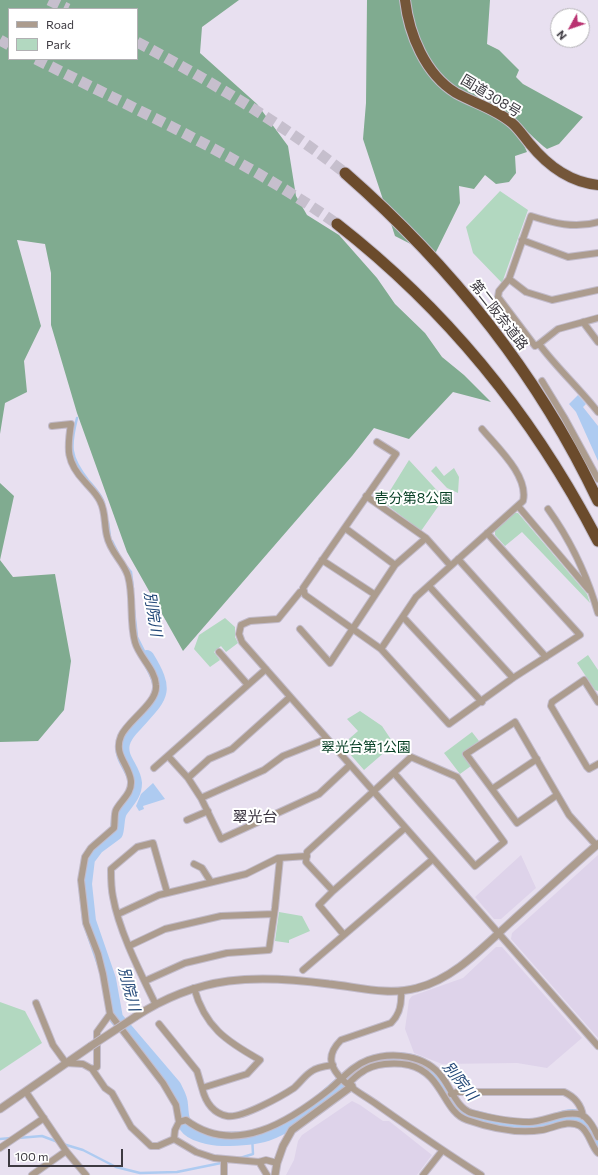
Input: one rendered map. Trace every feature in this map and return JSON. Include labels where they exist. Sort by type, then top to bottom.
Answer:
[{"type":"highway","name":"国道308号","points":[[405,0],[408,24],[412,34],[427,63],[440,80],[455,92],[499,114],[513,124],[545,161],[559,171],[574,179],[598,185]]},
{"type":"highway","name":"第二阪奈道路","points":[[345,173],[416,239],[487,322],[542,400],[598,501]]},
{"type":"highway","points":[[338,224],[404,281],[455,332],[493,377],[527,421],[557,467],[598,541]]},
{"type":"street","points":[[598,222],[580,225],[557,224],[531,216],[509,279],[499,291],[498,297],[535,346],[558,329],[598,318]]},
{"type":"street","points":[[522,240],[568,257],[598,253]]},
{"type":"street","points":[[509,279],[526,292],[552,300],[598,290]]},
{"type":"street","points":[[582,322],[598,342]]},
{"type":"street","points":[[539,344],[556,366],[579,388],[598,412]]},
{"type":"street","points":[[542,382],[564,417],[598,479]]},
{"type":"street","points":[[52,426],[71,424],[68,451],[72,462],[84,481],[101,502],[107,538],[112,551],[128,574],[131,624],[135,643],[155,680],[157,687],[149,702],[121,735],[118,750],[120,758],[129,774],[131,783],[130,791],[115,810],[114,828],[91,848],[85,858],[82,866],[81,880],[83,911],[103,974],[110,1014],[169,1092],[176,1105],[179,1122],[175,1130],[174,1139]]},
{"type":"street","points":[[381,649],[404,618],[416,598],[450,565],[524,500],[525,493],[523,484],[517,472],[482,429]]},
{"type":"street","points":[[377,442],[396,454],[303,588],[305,595],[381,649],[449,724],[482,702],[513,678],[580,635],[487,533]]},
{"type":"street","points":[[366,496],[426,538],[450,565]]},
{"type":"street","points":[[518,506],[558,556],[592,593]]},
{"type":"street","points":[[548,509],[568,538],[596,600],[598,613]]},
{"type":"street","points":[[345,528],[395,564]]},
{"type":"street","points":[[300,629],[330,662],[395,564],[426,538]]},
{"type":"street","points":[[458,559],[546,657]]},
{"type":"street","points":[[322,560],[374,594]]},
{"type":"street","points":[[429,586],[513,678]]},
{"type":"street","points":[[304,591],[300,592],[278,619],[250,621],[241,625],[239,634],[242,642],[349,766],[374,792],[598,1046]]},
{"type":"street","points":[[404,618],[482,702]]},
{"type":"street","points":[[219,652],[248,685]]},
{"type":"street","points":[[154,768],[266,669]]},
{"type":"street","points":[[597,699],[584,680],[552,702],[550,706],[587,768],[590,769],[598,764]]},
{"type":"street","points":[[188,778],[209,759],[232,749],[290,697]]},
{"type":"street","points":[[0,1109],[155,1003],[177,993],[234,979],[258,978],[315,982],[383,991],[401,991],[426,985],[445,976],[458,968],[498,934],[597,845],[569,815],[515,722],[466,754],[517,823],[557,795]]},
{"type":"street","points":[[202,798],[264,770],[283,756],[326,739]]},
{"type":"street","points":[[168,756],[188,778],[202,798],[221,839],[319,794],[349,766]]},
{"type":"street","points":[[333,891],[306,862],[307,852],[411,757],[457,777],[504,842],[475,866],[394,773]]},
{"type":"street","points":[[492,789],[537,759]]},
{"type":"street","points":[[187,820],[208,811]]},
{"type":"street","points":[[344,935],[319,905],[405,828]]},
{"type":"street","points":[[155,1003],[129,946],[118,914],[113,897],[110,869],[137,847],[153,843],[167,892]]},
{"type":"street","points":[[118,914],[167,892],[246,874],[280,858],[307,856]]},
{"type":"street","points":[[145,981],[185,963],[227,953],[269,950],[280,858]]},
{"type":"street","points":[[303,970],[433,859]]},
{"type":"street","points":[[194,864],[202,868],[211,882]]},
{"type":"street","points":[[129,946],[165,929],[221,916],[274,914]]},
{"type":"street","points":[[194,988],[199,1007],[221,1034],[231,1043],[260,1060],[247,1074],[202,1088]]},
{"type":"street","points":[[401,991],[402,1000],[396,1018],[391,1023],[341,1040],[336,1045],[332,1053],[332,1065],[349,1085],[442,1151],[481,1175]]},
{"type":"street","points":[[36,1003],[53,1045],[66,1063]]},
{"type":"street","points":[[92,1069],[97,1067],[97,1032],[110,1014]]},
{"type":"street","points":[[159,1024],[197,1071],[204,1097],[215,1112],[228,1116],[269,1103],[295,1087],[312,1070],[332,1065]]},
{"type":"street","points":[[179,1122],[186,1120],[199,1130],[214,1135],[226,1136],[266,1130],[284,1121],[330,1089],[360,1063],[378,1057],[404,1056],[414,1057],[437,1070],[453,1093],[457,1102],[470,1113],[509,1122],[538,1121],[569,1114],[583,1116],[590,1121],[598,1137]]},
{"type":"street","points":[[66,1063],[83,1064],[92,1069],[105,1088],[112,1093],[131,1127],[151,1146],[158,1146],[174,1139]]},
{"type":"street","points":[[275,1175],[277,1163],[292,1130],[349,1085],[362,1071],[385,1064],[402,1064],[426,1072],[446,1097],[450,1106],[461,1118],[508,1130],[536,1131],[574,1123],[582,1126],[598,1153]]},
{"type":"street","points":[[26,1092],[66,1151],[86,1175]]},
{"type":"street","points":[[446,1097],[453,1093],[564,1092],[573,1096],[582,1109],[583,1116]]},
{"type":"street","points":[[0,1148],[44,1118]]},
{"type":"street","points":[[174,1139],[196,1152],[214,1158],[259,1162],[266,1160],[277,1163]]},
{"type":"street","points":[[32,1175],[66,1151]]},
{"type":"street","points":[[424,1175],[442,1151]]},
{"type":"street","points":[[224,1160],[224,1175]]},
{"type":"street","points":[[259,1162],[266,1175]]},
{"type":"shaded area","points":[[521,855],[536,888],[501,919],[494,919],[475,897]]},
{"type":"shaded area","points":[[598,855],[598,1038],[511,939],[512,933]]},
{"type":"shaded area","points":[[496,947],[502,947],[582,1038],[547,1068],[517,1063],[442,1064],[414,1053],[405,1029],[409,1000],[412,996],[463,978]]},
{"type":"shaded area","points":[[352,1101],[383,1121],[389,1121],[432,1155],[417,1175],[286,1175],[294,1160],[298,1141],[302,1135]]},
{"type":"green space","points":[[0,0],[239,0],[202,27],[200,53],[257,104],[288,146],[296,196],[307,215],[339,235],[377,278],[395,304],[425,333],[442,357],[464,375],[491,402],[453,392],[409,439],[374,428],[352,456],[183,651],[127,552],[77,413],[51,325],[51,273],[45,244],[17,240],[41,326],[24,361],[27,392],[5,403],[0,434]]},
{"type":"green space","points":[[367,0],[490,0],[487,44],[499,50],[519,70],[516,77],[523,84],[583,117],[559,144],[547,149],[527,131],[519,126],[517,130],[527,152],[515,156],[516,173],[509,182],[496,184],[485,175],[474,189],[459,186],[460,203],[434,256],[395,236],[363,139],[366,103]]},
{"type":"green space","points":[[500,191],[528,210],[502,283],[473,253],[466,227]]},
{"type":"green space","name":"壱分第8公園","points":[[409,460],[444,498],[421,531],[383,502]]},
{"type":"green space","points":[[436,466],[444,476],[454,468],[459,477],[458,493],[447,488],[431,471]]},
{"type":"green space","points":[[0,483],[14,496],[0,560]]},
{"type":"green space","points":[[514,513],[518,513],[587,594],[590,603],[522,532],[505,546],[495,535],[495,530]]},
{"type":"green space","points":[[0,560],[13,577],[55,574],[71,661],[64,710],[38,741],[0,742]]},
{"type":"green space","points":[[225,618],[235,627],[235,637],[238,643],[226,652],[221,646],[214,652],[220,660],[210,667],[194,649],[199,635]]},
{"type":"green space","points":[[588,655],[598,670],[598,691],[595,690],[577,663]]},
{"type":"green space","name":"翠光台第1公園","points":[[360,711],[382,726],[394,744],[364,770],[342,745],[358,731],[347,719]]},
{"type":"green space","points":[[472,732],[479,741],[462,754],[471,766],[460,774],[444,753]]},
{"type":"green space","points":[[279,912],[302,916],[310,931],[289,940],[289,943],[275,941]]},
{"type":"green space","points":[[0,1002],[25,1011],[42,1043],[0,1071]]},
{"type":"water","points":[[578,395],[586,404],[583,407],[598,426],[598,461],[576,412],[569,404]]},
{"type":"water","points":[[153,783],[165,799],[143,806],[144,809],[139,811],[136,806],[141,794]]},
{"type":"waterway","name":"別院川","points":[[77,418],[72,444],[74,457],[82,472],[104,503]]},
{"type":"waterway","name":"別院川","points":[[108,522],[110,537]]},
{"type":"waterway","name":"別院川","points":[[112,541],[118,553]]},
{"type":"waterway","name":"別院川","points":[[127,567],[131,572],[133,589]]},
{"type":"waterway","name":"別院川","points":[[134,610],[137,637],[147,657]]},
{"type":"waterway","name":"別院川","points":[[147,657],[158,679],[160,687],[159,694],[151,707],[125,738],[122,749],[134,778],[134,792],[120,812],[116,833],[97,847],[88,859],[85,884],[89,921],[109,979],[116,1018],[174,1086],[179,1095],[183,1121],[186,1126],[193,1132],[202,1136],[218,1139],[245,1138],[267,1134],[276,1131],[301,1116],[359,1069],[370,1063],[381,1060],[398,1059],[415,1062],[424,1066],[431,1072],[453,1102],[466,1115],[503,1124],[522,1126],[540,1125],[569,1116],[574,1116],[582,1119],[588,1125],[598,1144]]},
{"type":"waterway","points":[[18,1138],[42,1136],[58,1142]]},
{"type":"waterway","points":[[240,1158],[253,1154],[252,1136]]},
{"type":"waterway","points":[[0,1139],[11,1138]]},
{"type":"waterway","points":[[63,1144],[83,1150],[116,1167],[140,1173],[177,1172],[231,1161]]},
{"type":"tunnel","points":[[49,0],[66,8]]},
{"type":"tunnel","points":[[0,40],[8,44]]},
{"type":"tunnel","points":[[138,43],[270,119],[345,173]]},
{"type":"tunnel","points":[[38,60],[228,156],[302,200],[337,224]]},
{"type":"district","name":"翠光台","points":[[255,817]]}]
